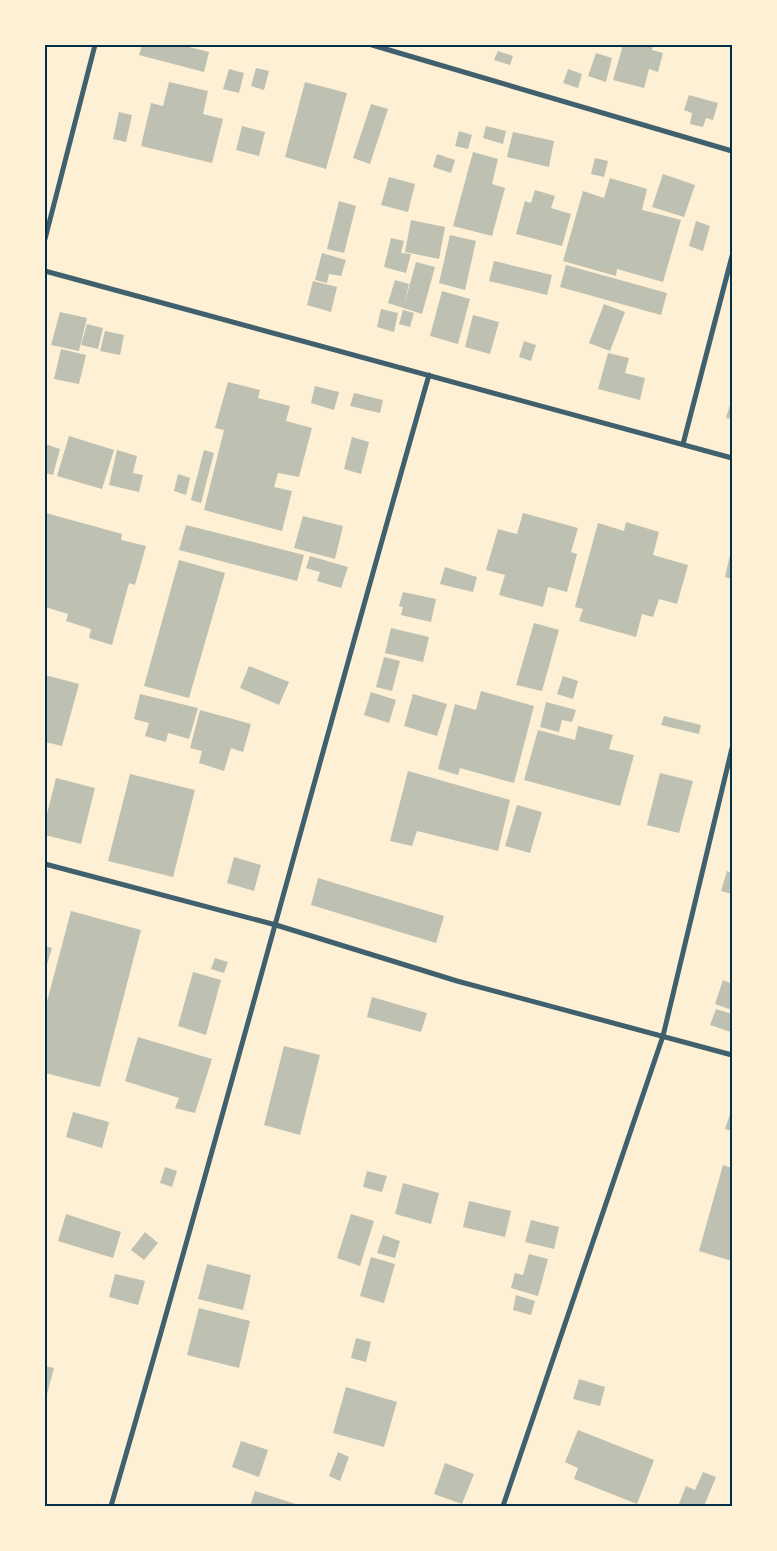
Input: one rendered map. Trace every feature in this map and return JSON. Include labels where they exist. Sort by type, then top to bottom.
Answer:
[{"type":"street","points":[[45,240],[94,45]]},
{"type":"street","points":[[372,45],[732,151]]},
{"type":"street","points":[[683,444],[732,256]]},
{"type":"street","points":[[45,271],[732,458]]},
{"type":"street","points":[[111,1506],[158,1346],[276,925],[352,644],[429,375]]},
{"type":"street","points":[[503,1506],[663,1036],[732,748]]},
{"type":"street","points":[[45,864],[276,925],[457,981],[732,1055]]},
{"type":"building","points":[[142,45],[181,45],[209,52],[204,72],[139,55]]},
{"type":"building","points":[[623,45],[653,45],[652,50],[663,53],[658,72],[649,69],[644,88],[613,80]]},
{"type":"building","points":[[498,51],[513,56],[510,65],[494,60]]},
{"type":"building","points":[[596,53],[612,58],[606,82],[588,76]]},
{"type":"building","points":[[256,68],[269,71],[264,90],[251,86]]},
{"type":"building","points":[[229,69],[244,73],[239,93],[223,89]]},
{"type":"building","points":[[568,69],[582,74],[578,88],[563,83]]},
{"type":"building","points":[[169,82],[208,91],[203,114],[223,119],[212,163],[141,146],[151,103],[163,106]]},
{"type":"building","points":[[305,82],[347,93],[326,169],[285,157]]},
{"type":"building","points":[[689,95],[718,103],[713,120],[706,118],[703,127],[690,124],[692,113],[684,110]]},
{"type":"building","points":[[371,104],[388,109],[370,164],[353,158]]},
{"type":"building","points":[[119,112],[132,115],[126,142],[113,139]]},
{"type":"building","points":[[242,126],[265,132],[259,156],[236,150]]},
{"type":"building","points":[[486,126],[506,131],[503,144],[483,138]]},
{"type":"building","points":[[459,131],[472,135],[468,149],[455,146]]},
{"type":"building","points":[[513,132],[554,141],[549,167],[507,157]]},
{"type":"building","points":[[473,152],[498,159],[492,184],[505,188],[492,236],[453,226]]},
{"type":"building","points":[[437,154],[455,160],[451,173],[433,167]]},
{"type":"building","points":[[595,158],[608,161],[604,177],[591,174]]},
{"type":"building","points":[[663,174],[695,185],[684,217],[652,207]]},
{"type":"building","points":[[389,177],[415,184],[408,212],[381,205]]},
{"type":"building","points":[[610,178],[647,189],[642,210],[681,220],[663,282],[617,269],[616,276],[563,261],[583,191],[604,198]]},
{"type":"building","points":[[535,190],[555,196],[551,208],[571,214],[562,246],[516,234],[525,201],[531,203]]},
{"type":"building","points":[[339,201],[356,206],[344,253],[327,249]]},
{"type":"building","points":[[411,220],[445,227],[439,259],[405,252]]},
{"type":"building","points":[[696,221],[710,226],[703,251],[689,246]]},
{"type":"building","points":[[450,235],[476,241],[465,290],[439,283]]},
{"type":"building","points":[[391,238],[404,241],[401,253],[411,254],[406,273],[384,267]]},
{"type":"building","points":[[322,253],[346,260],[341,276],[329,274],[327,283],[315,280]]},
{"type":"building","points":[[494,261],[552,275],[547,295],[489,281]]},
{"type":"building","points":[[416,262],[435,267],[422,314],[388,303],[395,280],[409,284],[404,305]]},
{"type":"building","points":[[566,265],[667,293],[661,315],[560,287]]},
{"type":"building","points":[[313,281],[337,287],[331,312],[307,305]]},
{"type":"building","points":[[442,291],[470,299],[458,344],[430,336]]},
{"type":"building","points":[[604,304],[625,312],[610,351],[589,343]]},
{"type":"building","points":[[381,309],[398,313],[394,332],[377,327]]},
{"type":"building","points":[[403,310],[414,313],[410,327],[399,324]]},
{"type":"building","points":[[60,312],[87,318],[79,351],[51,345]]},
{"type":"building","points":[[473,315],[499,322],[490,354],[465,347]]},
{"type":"building","points":[[87,324],[103,328],[98,349],[81,345]]},
{"type":"building","points":[[105,331],[124,335],[120,355],[100,351]]},
{"type":"building","points":[[524,341],[536,345],[531,361],[519,357]]},
{"type":"building","points":[[61,349],[86,355],[79,384],[54,379]]},
{"type":"building","points":[[608,353],[629,358],[625,373],[645,378],[640,400],[598,389]]},
{"type":"building","points":[[228,382],[260,390],[258,398],[290,406],[286,421],[312,428],[299,477],[278,473],[274,487],[292,491],[282,531],[204,510],[224,430],[215,428]]},
{"type":"building","points":[[315,386],[339,392],[334,410],[311,403]]},
{"type":"building","points":[[354,393],[383,400],[380,413],[350,406]]},
{"type":"building","points":[[732,398],[732,419],[726,418]]},
{"type":"building","points":[[69,436],[114,450],[102,489],[57,476]]},
{"type":"building","points":[[352,437],[369,442],[361,474],[344,469]]},
{"type":"building","points":[[45,444],[60,449],[53,475],[45,473]]},
{"type":"building","points":[[117,450],[137,456],[133,473],[143,475],[139,492],[109,485]]},
{"type":"building","points":[[204,450],[214,453],[201,503],[191,500]]},
{"type":"building","points":[[178,474],[190,478],[186,495],[174,491]]},
{"type":"building","points":[[46,513],[122,534],[121,540],[146,546],[135,585],[129,583],[112,645],[89,638],[91,629],[66,621],[68,614],[45,607]]},
{"type":"building","points":[[523,513],[578,528],[571,552],[577,554],[567,592],[548,587],[543,607],[499,595],[505,575],[486,570],[498,529],[517,534]]},
{"type":"building","points":[[303,516],[343,526],[335,559],[294,548]]},
{"type":"building","points":[[626,522],[659,532],[653,555],[688,565],[677,604],[659,599],[653,617],[642,614],[636,637],[579,621],[583,609],[575,607],[598,523],[624,531]]},
{"type":"building","points":[[186,525],[304,555],[297,581],[179,550]]},
{"type":"building","points":[[730,555],[732,556],[732,579],[725,577]]},
{"type":"building","points":[[310,556],[348,567],[341,588],[317,581],[320,572],[306,568]]},
{"type":"building","points":[[179,560],[225,573],[189,698],[144,686]]},
{"type":"building","points":[[445,567],[477,577],[473,592],[440,584]]},
{"type":"building","points":[[403,592],[436,599],[431,622],[401,615],[403,607],[399,606]]},
{"type":"building","points":[[534,623],[559,630],[542,691],[516,685]]},
{"type":"building","points":[[391,628],[429,637],[423,662],[385,653]]},
{"type":"building","points":[[384,657],[400,661],[392,691],[376,687]]},
{"type":"building","points":[[249,666],[289,682],[279,705],[240,688]]},
{"type":"building","points":[[45,675],[79,684],[62,746],[45,742]]},
{"type":"building","points":[[563,676],[578,681],[573,699],[557,694]]},
{"type":"building","points":[[481,691],[534,706],[514,783],[460,768],[458,775],[438,769],[455,704],[476,710]]},
{"type":"building","points":[[371,692],[396,700],[389,723],[364,715]]},
{"type":"building","points":[[140,694],[198,708],[189,739],[168,733],[166,742],[145,736],[149,723],[134,719]]},
{"type":"building","points":[[413,694],[447,704],[437,736],[404,726]]},
{"type":"building","points":[[546,702],[576,710],[572,722],[562,720],[559,732],[540,727]]},
{"type":"building","points":[[200,710],[251,724],[243,752],[231,748],[224,771],[199,763],[202,751],[190,748]]},
{"type":"building","points":[[664,716],[701,725],[699,734],[661,725]]},
{"type":"building","points":[[578,726],[613,735],[609,749],[634,755],[620,806],[524,780],[538,730],[575,740]]},
{"type":"building","points":[[408,771],[510,800],[498,851],[417,831],[412,846],[390,841]]},
{"type":"building","points":[[660,773],[693,781],[679,833],[647,825]]},
{"type":"building","points":[[130,774],[195,790],[173,877],[108,861]]},
{"type":"building","points":[[56,778],[95,788],[81,844],[45,835],[45,822]]},
{"type":"building","points":[[517,805],[542,812],[530,853],[505,846]]},
{"type":"building","points":[[234,857],[261,865],[254,891],[227,883]]},
{"type":"building","points":[[727,871],[732,873],[732,894],[721,891]]},
{"type":"building","points":[[318,878],[444,916],[436,943],[311,905]]},
{"type":"building","points":[[71,911],[141,930],[100,1087],[45,1073],[45,1009]]},
{"type":"building","points":[[45,946],[52,948],[45,971]]},
{"type":"building","points":[[215,958],[228,962],[224,973],[211,969]]},
{"type":"building","points":[[193,972],[221,980],[206,1035],[178,1026]]},
{"type":"building","points":[[723,980],[732,984],[732,1010],[715,1004]]},
{"type":"building","points":[[372,997],[427,1013],[421,1032],[367,1017]]},
{"type":"building","points":[[716,1009],[732,1014],[731,1032],[710,1025]]},
{"type":"building","points":[[138,1037],[212,1059],[195,1113],[175,1108],[179,1098],[125,1081]]},
{"type":"building","points":[[284,1046],[320,1055],[300,1135],[264,1125]]},
{"type":"building","points":[[732,1108],[732,1131],[725,1129]]},
{"type":"building","points":[[73,1112],[109,1122],[102,1148],[66,1137]]},
{"type":"building","points":[[723,1165],[732,1168],[732,1261],[699,1251]]},
{"type":"building","points":[[165,1167],[177,1171],[172,1187],[160,1183]]},
{"type":"building","points":[[367,1171],[387,1176],[382,1192],[363,1187]]},
{"type":"building","points":[[403,1183],[439,1193],[431,1224],[395,1214]]},
{"type":"building","points":[[469,1201],[511,1211],[505,1237],[463,1227]]},
{"type":"building","points":[[66,1214],[121,1232],[113,1258],[58,1241]]},
{"type":"building","points":[[351,1214],[374,1221],[360,1266],[337,1258]]},
{"type":"building","points":[[531,1220],[559,1227],[554,1249],[525,1242]]},
{"type":"building","points":[[145,1232],[158,1243],[144,1260],[131,1250]]},
{"type":"building","points":[[383,1235],[400,1241],[395,1258],[377,1253]]},
{"type":"building","points":[[529,1254],[548,1259],[538,1296],[511,1288],[515,1273],[523,1275]]},
{"type":"building","points":[[371,1257],[395,1264],[384,1303],[360,1296]]},
{"type":"building","points":[[207,1264],[251,1275],[243,1310],[198,1299]]},
{"type":"building","points":[[115,1274],[145,1281],[138,1305],[109,1297]]},
{"type":"building","points":[[516,1295],[535,1301],[531,1315],[513,1310]]},
{"type":"building","points":[[199,1308],[250,1321],[239,1368],[187,1355]]},
{"type":"building","points":[[356,1338],[371,1342],[366,1362],[351,1358]]},
{"type":"building","points":[[45,1366],[54,1368],[46,1398],[45,1398]]},
{"type":"building","points":[[579,1379],[605,1387],[600,1406],[573,1399]]},
{"type":"building","points":[[346,1387],[397,1402],[384,1447],[333,1433]]},
{"type":"building","points":[[578,1430],[654,1460],[637,1504],[574,1479],[578,1468],[565,1462]]},
{"type":"building","points":[[241,1441],[268,1450],[259,1477],[232,1467]]},
{"type":"building","points":[[338,1452],[349,1457],[340,1481],[329,1476]]},
{"type":"building","points":[[445,1463],[474,1474],[462,1504],[434,1494]]},
{"type":"building","points":[[703,1472],[716,1477],[704,1506],[678,1506],[686,1486],[695,1490]]},
{"type":"building","points":[[255,1491],[302,1506],[250,1506]]}]
